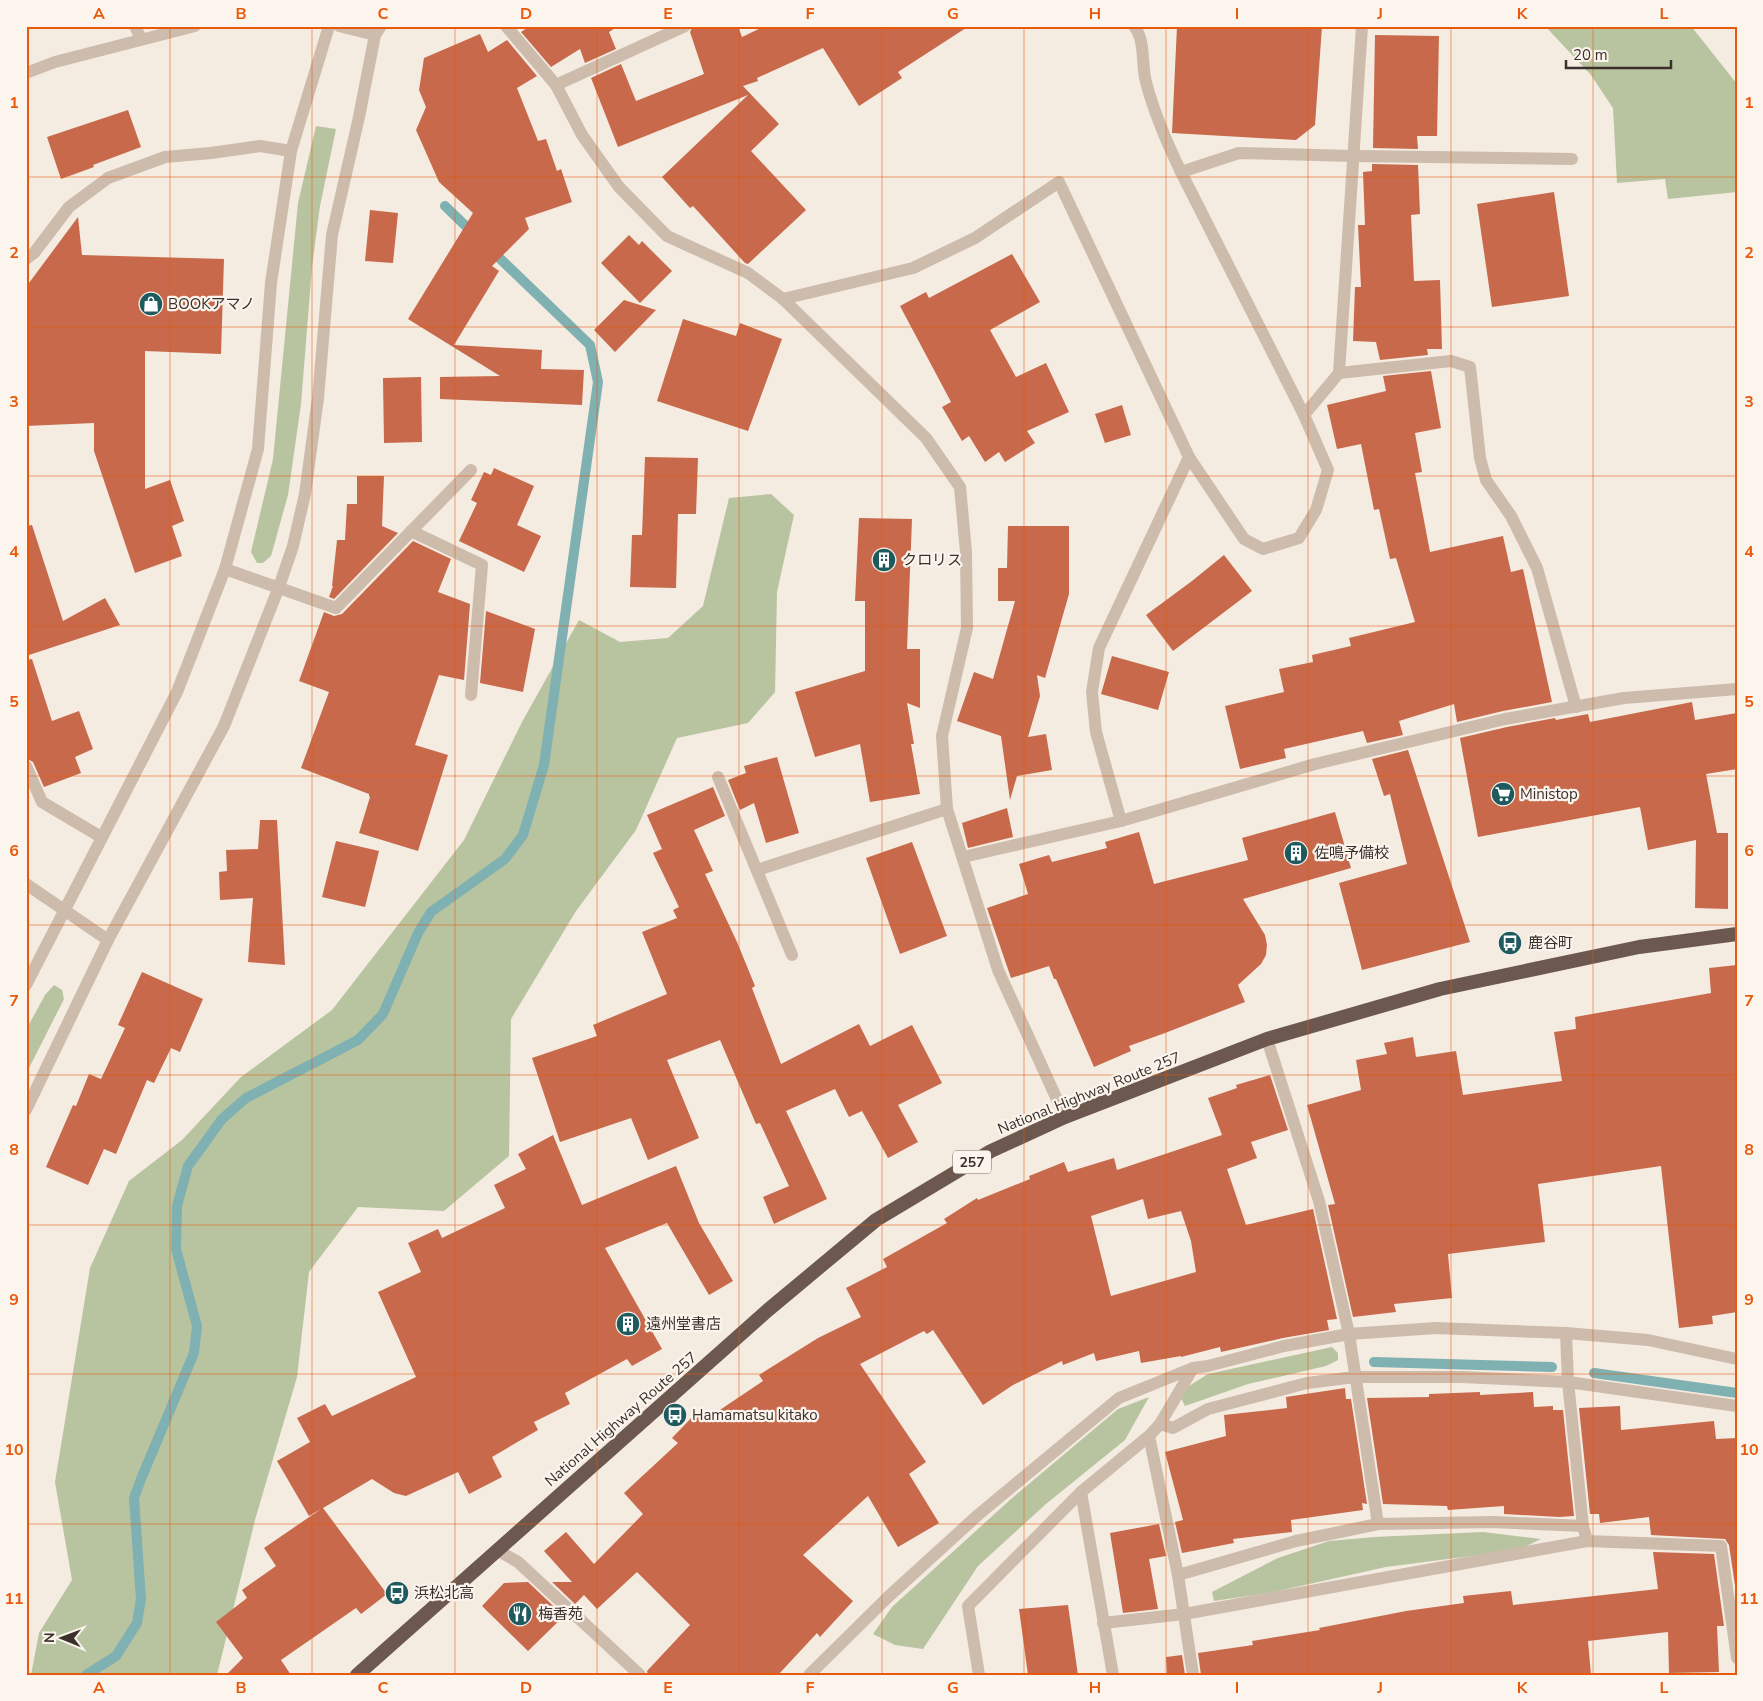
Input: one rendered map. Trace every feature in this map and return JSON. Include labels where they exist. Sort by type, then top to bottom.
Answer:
[{"type":"highway","name":"National Highway Route 257","points":[[357,1675],[761,1317],[876,1220],[991,1151],[1064,1117],[1267,1039],[1440,989],[1639,947],[1737,934]]},
{"type":"street","points":[[135,26],[141,39]]},
{"type":"street","points":[[26,73],[55,62],[195,26]]},
{"type":"street","points":[[26,985],[177,692],[224,569],[258,449],[271,283],[292,151],[329,26]]},
{"type":"street","points":[[26,1110],[108,940],[224,726],[279,587],[293,546],[305,494],[318,398],[332,235],[378,31],[339,26]]},
{"type":"street","points":[[506,26],[556,85],[582,135],[619,187],[667,236],[748,272],[783,299],[926,438],[960,487],[966,552],[967,628],[942,736],[947,808],[998,970],[1064,1117]]},
{"type":"street","points":[[556,85],[685,26]]},
{"type":"street","points":[[783,299],[913,268],[975,238],[1059,182],[1189,457],[1244,538],[1263,549],[1298,538],[1316,510],[1328,470],[1304,414],[1162,132],[1146,81],[1140,34],[1134,26]]},
{"type":"street","points":[[1304,414],[1339,373],[1362,26]]},
{"type":"street","points":[[26,259],[34,253],[70,207],[108,178],[164,157],[260,146],[292,151]]},
{"type":"street","points":[[1181,172],[1239,153],[1572,159]]},
{"type":"street","points":[[1339,373],[1451,361],[1470,367],[1480,458],[1486,480],[1511,516],[1537,568],[1576,706]]},
{"type":"street","points":[[1120,821],[1096,732],[1092,692],[1099,648],[1189,457]]},
{"type":"street","points":[[224,569],[336,608],[471,470]]},
{"type":"street","points":[[411,531],[482,565],[471,696]]},
{"type":"street","points":[[963,857],[1120,821],[1315,764],[1505,719],[1624,698],[1737,689]]},
{"type":"street","points":[[27,772],[42,802],[101,837]]},
{"type":"street","points":[[718,777],[792,955]]},
{"type":"street","points":[[757,870],[947,808]]},
{"type":"street","points":[[26,884],[108,940]]},
{"type":"street","points":[[1267,1039],[1318,1201],[1349,1334],[1378,1524]]},
{"type":"street","points":[[809,1675],[888,1597],[978,1515],[1119,1398],[1193,1368],[1208,1366],[1284,1346],[1349,1334],[1436,1328],[1566,1332],[1648,1340],[1737,1359]]},
{"type":"street","points":[[1566,1332],[1568,1382],[1583,1526],[1587,1541]]},
{"type":"street","points":[[980,1675],[968,1606],[1081,1492],[1149,1436],[1160,1424],[1193,1368]]},
{"type":"street","points":[[1160,1424],[1172,1428],[1208,1409],[1307,1382],[1355,1377],[1462,1376],[1568,1382],[1737,1406]]},
{"type":"street","points":[[1149,1436],[1178,1575],[1193,1675]]},
{"type":"street","points":[[1081,1492],[1113,1675]]},
{"type":"street","points":[[1178,1575],[1296,1541],[1378,1524],[1493,1522],[1583,1526]]},
{"type":"street","points":[[1103,1623],[1184,1614],[1587,1541],[1721,1546],[1737,1658]]},
{"type":"street","points":[[497,1550],[518,1562],[640,1675]]},
{"type":"green space","points":[[1545,26],[1691,26],[1737,84],[1737,192],[1668,199],[1665,179],[1617,183],[1613,108],[1591,75]]},
{"type":"green space","points":[[316,126],[336,129],[320,206],[312,267],[301,404],[288,495],[271,556],[263,563],[257,563],[251,552],[273,459],[298,203]]},
{"type":"green space","points":[[771,494],[794,515],[777,592],[775,692],[748,723],[677,738],[636,830],[576,911],[511,1019],[509,1156],[444,1211],[358,1207],[309,1272],[297,1377],[255,1520],[217,1675],[31,1675],[39,1633],[72,1580],[55,1482],[90,1268],[129,1181],[182,1140],[241,1077],[332,1010],[464,840],[522,722],[579,620],[620,642],[668,638],[703,606],[729,498]]},
{"type":"green space","points":[[54,985],[62,990],[64,999],[26,1074],[26,1030],[45,995]]},
{"type":"green space","points":[[1332,1347],[1338,1353],[1338,1360],[1326,1366],[1248,1384],[1185,1406],[1181,1398],[1189,1386],[1208,1374]]},
{"type":"green space","points":[[1149,1397],[1125,1440],[1046,1504],[978,1566],[923,1649],[895,1645],[873,1634],[892,1607],[1011,1499],[1118,1409]]},
{"type":"green space","points":[[1483,1532],[1541,1539],[1518,1550],[1386,1567],[1269,1593],[1214,1601],[1212,1592],[1278,1558],[1329,1541]]},
{"type":"building","points":[[530,26],[618,26],[609,32],[616,49],[585,63],[580,49],[551,67],[521,32]]},
{"type":"building","points":[[693,26],[738,26],[742,37],[765,26],[969,26],[898,72],[902,78],[859,106],[823,48],[757,78],[758,81],[743,86],[779,124],[751,151],[806,210],[748,264],[693,206],[690,208],[662,177],[748,95],[618,147],[591,78],[621,64],[636,101],[704,74],[690,32]]},
{"type":"building","points":[[1177,26],[1322,26],[1315,125],[1296,140],[1172,133]]},
{"type":"building","points":[[480,34],[488,52],[507,40],[537,76],[517,88],[538,141],[546,139],[557,171],[561,169],[572,202],[525,218],[529,229],[492,266],[499,271],[454,345],[542,350],[541,369],[584,370],[582,405],[440,399],[440,377],[500,376],[408,319],[473,213],[439,182],[416,130],[426,107],[419,90],[424,58]]},
{"type":"building","points":[[1375,35],[1439,36],[1437,136],[1417,136],[1418,149],[1373,148]]},
{"type":"building","points":[[128,110],[141,147],[61,179],[47,137]]},
{"type":"building","points":[[1372,164],[1418,165],[1420,214],[1411,215],[1414,281],[1440,280],[1442,349],[1427,349],[1428,355],[1380,360],[1376,342],[1353,341],[1355,287],[1361,287],[1358,225],[1365,225],[1363,172],[1372,171]]},
{"type":"building","points":[[1554,192],[1569,296],[1492,307],[1477,204]]},
{"type":"building","points":[[370,210],[398,213],[393,263],[365,261]]},
{"type":"building","points":[[78,217],[82,255],[224,259],[221,354],[145,351],[145,489],[170,480],[184,521],[172,526],[182,556],[135,573],[94,451],[94,423],[26,426],[26,287]]},
{"type":"building","points":[[629,235],[639,245],[642,241],[672,271],[640,303],[601,263]]},
{"type":"building","points":[[1012,254],[1040,302],[990,330],[1016,377],[1046,363],[1069,412],[1027,431],[1035,443],[1005,462],[999,452],[985,462],[969,436],[962,441],[942,407],[951,402],[900,306],[926,292],[929,298]]},
{"type":"building","points":[[624,300],[656,310],[615,352],[594,330]]},
{"type":"building","points":[[683,319],[736,336],[740,323],[782,339],[748,431],[657,401]]},
{"type":"building","points":[[1431,371],[1441,428],[1415,433],[1422,472],[1415,473],[1430,552],[1503,536],[1511,572],[1523,569],[1552,702],[1457,722],[1454,704],[1399,721],[1403,735],[1367,743],[1363,731],[1284,749],[1286,758],[1240,769],[1225,706],[1284,692],[1279,669],[1313,662],[1312,655],[1351,646],[1349,638],[1415,622],[1396,558],[1390,559],[1379,509],[1374,510],[1361,444],[1337,449],[1327,405],[1386,391],[1383,376]]},
{"type":"building","points":[[421,377],[422,442],[384,443],[383,378]]},
{"type":"building","points":[[1122,405],[1131,435],[1105,443],[1095,414]]},
{"type":"building","points":[[645,457],[698,458],[696,514],[678,514],[676,588],[630,587],[632,535],[642,535]]},
{"type":"building","points":[[494,468],[534,486],[517,525],[541,536],[524,572],[459,541],[477,503],[471,500],[484,472],[491,475]]},
{"type":"building","points":[[357,476],[384,476],[382,526],[398,533],[334,599],[329,597],[333,586],[337,540],[345,540],[347,504],[357,504]]},
{"type":"building","points":[[859,518],[912,519],[907,649],[920,649],[920,708],[907,703],[914,744],[911,744],[920,794],[870,802],[860,744],[815,757],[795,692],[865,671],[865,601],[855,601]]},
{"type":"building","points":[[32,525],[63,621],[105,598],[120,625],[26,656],[26,526]]},
{"type":"building","points":[[1008,526],[1069,526],[1069,594],[1045,678],[1037,675],[1040,696],[1028,737],[1046,734],[1052,770],[1017,776],[1010,800],[1001,736],[957,721],[974,672],[993,679],[1015,601],[998,601],[998,568],[1007,568]]},
{"type":"building","points":[[413,541],[451,559],[438,592],[470,604],[464,680],[439,675],[415,745],[448,755],[418,851],[359,833],[370,797],[369,794],[301,768],[329,692],[299,681],[324,612],[334,616],[342,614]]},
{"type":"building","points":[[1224,555],[1252,591],[1173,651],[1146,615]]},
{"type":"building","points":[[486,611],[535,629],[523,692],[480,683]]},
{"type":"building","points":[[1112,656],[1169,672],[1158,710],[1101,694]]},
{"type":"building","points":[[32,659],[52,721],[79,711],[93,749],[75,757],[81,773],[44,787],[33,762],[26,758],[26,660]]},
{"type":"building","points":[[1692,702],[1695,720],[1737,713],[1737,769],[1706,774],[1717,833],[1728,833],[1728,909],[1695,908],[1696,840],[1648,850],[1640,807],[1478,837],[1460,738],[1555,718],[1556,720],[1588,714],[1590,722]]},
{"type":"building","points":[[1408,750],[1470,942],[1362,970],[1339,883],[1407,864],[1390,794],[1384,796],[1372,759]]},
{"type":"building","points":[[777,757],[799,833],[766,843],[754,803],[740,810],[728,780],[746,773],[744,766]]},
{"type":"building","points":[[713,787],[725,816],[694,830],[713,871],[705,874],[737,942],[755,986],[752,988],[781,1064],[859,1024],[870,1046],[912,1025],[942,1083],[898,1105],[918,1142],[888,1158],[862,1111],[849,1117],[835,1089],[786,1111],[827,1199],[774,1224],[763,1197],[789,1186],[760,1123],[756,1124],[720,1040],[667,1060],[699,1138],[648,1160],[631,1118],[560,1142],[532,1058],[597,1036],[593,1025],[667,994],[642,932],[677,918],[673,910],[679,907],[653,853],[662,849],[647,815]]},
{"type":"building","points":[[1007,808],[1013,837],[968,848],[962,823]]},
{"type":"building","points":[[1335,812],[1351,868],[1243,899],[1265,935],[1267,945],[1266,955],[1261,964],[1238,985],[1245,1002],[1129,1046],[1131,1051],[1094,1067],[1049,966],[1011,978],[987,908],[1028,894],[1019,864],[1049,855],[1052,862],[1107,848],[1105,842],[1139,832],[1154,884],[1248,860],[1242,838]]},
{"type":"building","points":[[260,820],[277,820],[285,965],[248,962],[253,898],[220,900],[219,872],[227,871],[226,850],[258,849]]},
{"type":"building","points":[[336,841],[379,851],[365,907],[322,897]]},
{"type":"building","points":[[912,842],[947,936],[900,954],[866,858]]},
{"type":"building","points":[[1737,965],[1737,1312],[1712,1316],[1713,1324],[1679,1328],[1661,1166],[1538,1184],[1545,1242],[1448,1254],[1452,1298],[1394,1304],[1396,1312],[1353,1317],[1328,1205],[1335,1204],[1307,1105],[1361,1090],[1356,1060],[1387,1054],[1384,1043],[1413,1037],[1416,1057],[1456,1051],[1463,1095],[1562,1081],[1554,1032],[1576,1029],[1575,1017],[1711,993],[1709,968]]},
{"type":"building","points":[[142,972],[203,999],[180,1052],[171,1048],[154,1083],[147,1080],[116,1154],[104,1149],[88,1185],[46,1167],[73,1105],[76,1106],[89,1074],[101,1079],[125,1028],[118,1025]]},
{"type":"building","points":[[1270,1075],[1288,1130],[1251,1142],[1257,1158],[1227,1169],[1246,1225],[1313,1209],[1337,1319],[1327,1320],[1329,1330],[1221,1352],[1220,1347],[1181,1357],[1141,1363],[1139,1351],[1096,1361],[1094,1353],[1063,1365],[1062,1361],[1013,1385],[983,1405],[933,1330],[927,1334],[924,1331],[860,1364],[926,1462],[909,1474],[939,1523],[898,1547],[868,1496],[803,1555],[853,1601],[820,1637],[817,1633],[778,1675],[648,1675],[647,1671],[690,1625],[637,1572],[597,1609],[584,1595],[575,1604],[552,1582],[572,1582],[544,1551],[566,1532],[594,1564],[643,1514],[624,1493],[678,1443],[672,1438],[697,1412],[705,1420],[763,1381],[759,1375],[818,1338],[861,1317],[846,1288],[887,1267],[883,1259],[947,1223],[944,1219],[977,1198],[978,1200],[1030,1179],[1029,1176],[1064,1162],[1068,1172],[1114,1158],[1117,1170],[1222,1135],[1208,1098],[1237,1088],[1236,1085]],"holes":[[[1143,1199],[1148,1219],[1181,1211],[1191,1241],[1196,1272],[1111,1296],[1091,1216]]]},
{"type":"building","points":[[553,1135],[582,1205],[676,1166],[699,1223],[733,1281],[709,1295],[667,1223],[605,1248],[662,1349],[632,1366],[627,1359],[565,1393],[570,1404],[534,1422],[538,1430],[492,1457],[502,1477],[469,1494],[458,1472],[406,1496],[394,1493],[372,1479],[323,1508],[387,1594],[361,1614],[356,1608],[281,1660],[291,1675],[226,1675],[243,1658],[216,1622],[247,1598],[242,1590],[276,1566],[264,1548],[321,1509],[309,1516],[277,1461],[310,1442],[297,1418],[325,1404],[332,1416],[416,1377],[378,1292],[421,1272],[408,1243],[438,1229],[442,1238],[505,1208],[494,1185],[526,1169],[518,1154]]},
{"type":"building","points":[[1345,1388],[1346,1399],[1351,1399],[1367,1504],[1362,1503],[1363,1510],[1291,1520],[1292,1532],[1233,1539],[1234,1543],[1182,1553],[1175,1522],[1183,1520],[1165,1452],[1226,1436],[1224,1415],[1287,1408],[1286,1397]]},
{"type":"building","points":[[1480,1392],[1480,1395],[1533,1392],[1534,1407],[1553,1406],[1553,1410],[1563,1410],[1574,1516],[1504,1514],[1504,1506],[1448,1510],[1447,1506],[1383,1504],[1367,1398],[1429,1397],[1429,1394]]},
{"type":"building","points":[[1620,1406],[1621,1430],[1714,1421],[1716,1439],[1737,1438],[1737,1599],[1729,1545],[1725,1539],[1651,1535],[1649,1517],[1600,1523],[1599,1514],[1590,1514],[1579,1408]]},
{"type":"building","points":[[1159,1524],[1166,1556],[1149,1559],[1158,1609],[1123,1613],[1110,1533]]},
{"type":"building","points":[[1653,1552],[1714,1554],[1724,1626],[1717,1626],[1719,1672],[1669,1673],[1668,1632],[1588,1641],[1591,1675],[1201,1675],[1198,1653],[1253,1645],[1252,1641],[1320,1630],[1319,1628],[1406,1611],[1464,1603],[1463,1596],[1511,1591],[1513,1605],[1658,1589]]},
{"type":"building","points":[[528,1582],[564,1616],[528,1651],[482,1606],[504,1583]]},
{"type":"building","points":[[1068,1605],[1078,1675],[1028,1675],[1019,1609]]},
{"type":"building","points":[[1182,1655],[1185,1675],[1167,1675],[1166,1657]]},
{"type":"waterway","points":[[445,206],[474,234]]},
{"type":"waterway","points":[[86,1675],[116,1656],[137,1623],[141,1599],[134,1498],[194,1353],[197,1326],[176,1249],[177,1206],[188,1166],[222,1119],[246,1098],[358,1040],[383,1014],[418,933],[431,912],[505,859],[523,835],[544,765],[598,382],[590,345],[490,249]]},
{"type":"waterway","points":[[1374,1362],[1552,1367]]},
{"type":"waterway","points":[[1594,1373],[1737,1393]]},
{"type":"place","name":"BOOKアマノ","points":[[151,304]]},
{"type":"place","name":"クロリス","points":[[884,560]]},
{"type":"place","name":"Ministop","points":[[1503,794]]},
{"type":"place","name":"佐鳴予備校","points":[[1296,853]]},
{"type":"place","name":"鹿谷町","points":[[1510,943]]},
{"type":"place","name":"遠州堂書店","points":[[628,1324]]},
{"type":"place","name":"Hamamatsu kitako","points":[[675,1415]]},
{"type":"place","name":"浜松北高","points":[[397,1593]]},
{"type":"place","name":"梅香苑","points":[[520,1614]]}]
